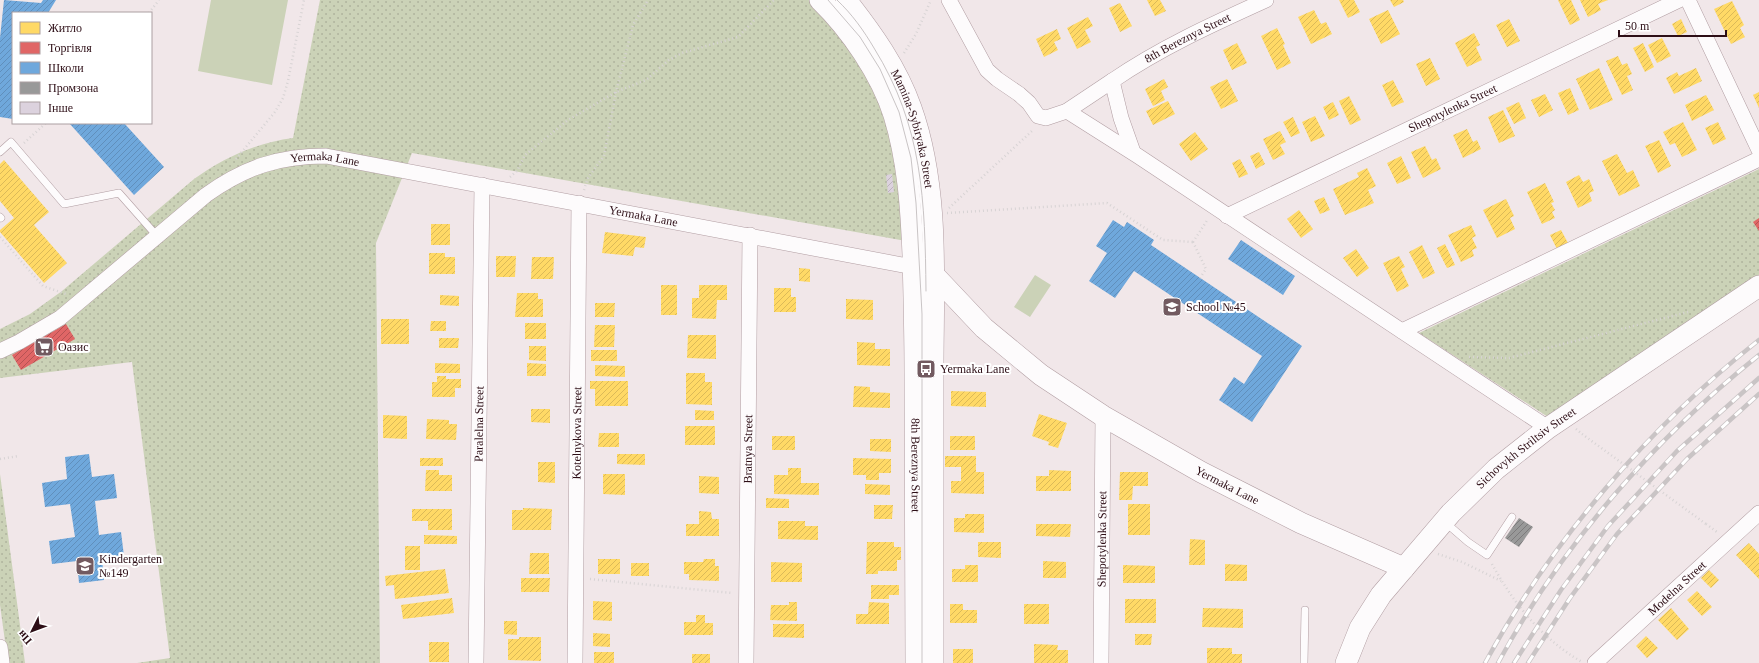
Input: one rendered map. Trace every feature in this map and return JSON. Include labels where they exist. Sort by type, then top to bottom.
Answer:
[{"type":"main road","name":"Mamina-Sybiryaka Street","points":[[820,0],[855,40],[875,72],[894,114],[910,187],[913,267]]},
{"type":"main road","name":"Mamina-Sybiryaka Street","points":[[846,0],[870,30],[891,63],[911,108],[924,155],[930,203],[933,274]]},
{"type":"main road","name":"Yermaka Lane","points":[[913,267],[933,274],[990,333],[1041,375],[1103,416],[1200,472],[1301,523],[1404,568]]},
{"type":"main road","name":"8th Bereznya Street","points":[[913,267],[915,295],[916,663]]},
{"type":"main road","name":"8th Bereznya Street","points":[[933,274],[933,663]]},
{"type":"main road","name":"Sichovykh Striltsiv Street","points":[[1346,663],[1364,622],[1381,595],[1444,521],[1496,469],[1548,428],[1759,286]]},
{"type":"street","points":[[949,0],[987,70],[1029,103],[1038,116],[1046,118]]},
{"type":"street","name":"8th Bereznya Street","points":[[1046,118],[1067,111],[1145,60],[1210,25],[1266,0]]},
{"type":"street","name":"Shepotylenka Street","points":[[1221,212],[1679,0]]},
{"type":"street","points":[[1688,0],[1759,150]]},
{"type":"street","points":[[1112,81],[1121,118],[1132,152]]},
{"type":"street","points":[[1067,111],[1132,152],[1548,428]]},
{"type":"street","name":"Yermaka Lane","points":[[0,351],[33,335],[60,318],[157,236],[224,182],[262,164],[305,156],[326,156],[482,185],[500,182],[580,194],[750,235],[913,267]]},
{"type":"street","points":[[1402,331],[1759,159]]},
{"type":"street","name":"Paralelna Street","points":[[476,663],[482,185]]},
{"type":"street","name":"Kotelnykova Street","points":[[575,663],[580,194]]},
{"type":"street","name":"Bratnya Street","points":[[746,663],[750,235]]},
{"type":"street","name":"Shepotylenka Street","points":[[1101,663],[1103,416]]},
{"type":"street","name":"Modelna Street","points":[[1595,663],[1759,513]]},
{"type":"street","points":[[0,647],[2,663]]},
{"type":"lane","points":[[0,152],[11,142],[64,204],[119,193],[157,236]]},
{"type":"lane","points":[[1444,521],[1468,542],[1488,554],[1512,518]]},
{"type":"lane","points":[[1304,663],[1305,610]]},
{"type":"path","points":[[150,12],[159,0]]},
{"type":"path","points":[[236,159],[274,112],[283,98],[288,81],[304,0]]},
{"type":"path","points":[[580,194],[588,178],[604,156],[616,92],[633,25],[648,0]]},
{"type":"path","points":[[500,182],[510,177],[517,171],[525,155],[568,120],[616,92],[646,80],[669,60],[682,53],[738,37],[774,0]]},
{"type":"path","points":[[900,58],[916,34],[931,0]]},
{"type":"path","points":[[1046,118],[943,213],[1107,203],[1163,240],[1193,242]]},
{"type":"path","points":[[22,144],[45,124]]},
{"type":"path","points":[[230,163],[244,156]]},
{"type":"path","points":[[500,182],[510,177],[518,178]]},
{"type":"path","points":[[580,194],[592,192]]},
{"type":"path","points":[[1193,242],[1221,212]]},
{"type":"path","points":[[0,237],[43,286],[67,294]]},
{"type":"path","points":[[1193,242],[1206,269],[1200,278]]},
{"type":"path","points":[[62,298],[70,292]]},
{"type":"path","points":[[1440,357],[1509,358],[1694,310]]},
{"type":"path","points":[[1582,434],[1706,524]]},
{"type":"path","points":[[0,459],[20,456]]},
{"type":"path","points":[[1421,549],[1462,562],[1502,581]]},
{"type":"path","points":[[1488,554],[1502,581],[1519,606],[1546,636],[1564,651],[1584,663]]},
{"type":"path","points":[[576,578],[747,595]]},
{"type":"green space","points":[[211,0],[288,0],[272,85],[198,71]]},
{"type":"green space","points":[[320,0],[812,0],[850,43],[889,116],[906,241],[412,153],[376,243],[380,663],[137,663],[170,658],[132,362],[0,378],[0,329],[30,314],[62,291],[205,171],[240,152],[279,140],[293,138]]},
{"type":"green space","points":[[1759,169],[1759,276],[1548,417],[1419,333]]},
{"type":"green space","points":[[1035,275],[1051,285],[1030,317],[1014,307]]},
{"type":"green space","points":[[0,474],[25,663],[8,663],[0,605]]},
{"type":"building: Житло","points":[[1147,0],[1160,0],[1166,11],[1155,16]]},
{"type":"building: Житло","points":[[1339,0],[1354,0],[1360,12],[1348,18]]},
{"type":"building: Житло","points":[[1390,0],[1403,0],[1404,2],[1394,7]]},
{"type":"building: Житло","points":[[1558,0],[1571,0],[1580,20],[1570,25]]},
{"type":"building: Житло","points":[[1580,0],[1608,0],[1598,4],[1601,10],[1588,17]]},
{"type":"building: Житло","points":[[1732,1],[1744,25],[1740,28],[1745,37],[1731,44],[1714,9]]},
{"type":"building: Житло","points":[[1120,3],[1132,26],[1120,32],[1109,8]]},
{"type":"building: Житло","points":[[1314,10],[1321,24],[1326,22],[1332,34],[1311,44],[1298,17]]},
{"type":"building: Житло","points":[[1388,10],[1400,34],[1381,44],[1369,19]]},
{"type":"building: Житло","points":[[1088,17],[1093,26],[1085,30],[1091,42],[1077,49],[1067,28]]},
{"type":"building: Житло","points":[[1509,19],[1520,41],[1507,47],[1496,25]]},
{"type":"building: Житло","points":[[1681,19],[1687,32],[1678,36],[1672,24]]},
{"type":"building: Житло","points":[[1277,28],[1285,44],[1283,45],[1291,63],[1277,70],[1261,36]]},
{"type":"building: Житло","points":[[1057,29],[1061,39],[1054,42],[1058,50],[1044,57],[1036,39]]},
{"type":"building: Житло","points":[[1474,33],[1480,45],[1476,47],[1482,60],[1467,67],[1455,43]]},
{"type":"building: Житло","points":[[1662,38],[1671,56],[1657,63],[1648,45]]},
{"type":"building: Житло","points":[[1237,43],[1247,63],[1232,70],[1223,50]]},
{"type":"building: Житло","points":[[1643,43],[1654,67],[1645,72],[1633,48]]},
{"type":"building: Житло","points":[[1618,56],[1622,65],[1627,63],[1632,74],[1627,76],[1633,90],[1622,95],[1606,61]]},
{"type":"building: Житло","points":[[1430,58],[1440,79],[1426,86],[1416,64]]},
{"type":"building: Житло","points":[[1599,68],[1613,100],[1590,110],[1576,79]]},
{"type":"building: Житло","points":[[1696,68],[1702,81],[1674,94],[1666,78],[1677,72],[1679,76]]},
{"type":"building: Житло","points":[[1164,79],[1168,87],[1161,91],[1165,100],[1153,106],[1145,89]]},
{"type":"building: Житло","points":[[1227,79],[1238,101],[1221,109],[1210,87]]},
{"type":"building: Житло","points":[[1393,80],[1404,102],[1392,107],[1382,85]]},
{"type":"building: Житло","points":[[1570,88],[1579,110],[1568,115],[1558,93]]},
{"type":"building: Житло","points":[[1759,92],[1759,108],[1753,95]]},
{"type":"building: Житло","points":[[1545,94],[1553,110],[1539,117],[1531,100]]},
{"type":"building: Житло","points":[[1706,95],[1714,110],[1692,121],[1685,105]]},
{"type":"building: Житло","points":[[1349,96],[1361,120],[1350,125],[1339,101]]},
{"type":"building: Житло","points":[[1168,101],[1175,114],[1153,125],[1146,111]]},
{"type":"building: Житло","points":[[1333,102],[1339,115],[1329,120],[1323,107]]},
{"type":"building: Житло","points":[[1519,102],[1526,118],[1514,124],[1506,108]]},
{"type":"building: Житло","points":[[1503,110],[1515,136],[1499,143],[1488,117]]},
{"type":"building: Житло","points":[[1315,116],[1325,136],[1311,142],[1302,122]]},
{"type":"building: Житло","points":[[1293,117],[1300,133],[1291,137],[1283,122]]},
{"type":"building: Житло","points":[[1683,122],[1697,150],[1682,157],[1675,143],[1670,145],[1663,132]]},
{"type":"building: Житло","points":[[1718,122],[1726,139],[1713,145],[1705,128]]},
{"type":"building: Житло","points":[[1467,129],[1473,142],[1477,140],[1481,149],[1463,158],[1453,135]]},
{"type":"building: Житло","points":[[1280,131],[1286,142],[1280,145],[1285,154],[1273,160],[1263,139]]},
{"type":"building: Житло","points":[[1195,132],[1208,149],[1191,161],[1179,144]]},
{"type":"building: Житло","points":[[1659,140],[1671,166],[1658,173],[1645,146]]},
{"type":"building: Житло","points":[[1425,146],[1432,160],[1436,158],[1441,169],[1423,178],[1411,152]]},
{"type":"building: Житло","points":[[1259,152],[1265,164],[1256,169],[1250,156]]},
{"type":"building: Житло","points":[[1617,154],[1627,173],[1633,170],[1640,186],[1619,196],[1602,161]]},
{"type":"building: Житло","points":[[1401,156],[1411,178],[1397,184],[1387,163]]},
{"type":"building: Житло","points":[[1240,159],[1248,174],[1239,178],[1232,163]]},
{"type":"building: Житло","points":[[4,160],[49,212],[34,225],[67,263],[44,283],[0,232],[0,230],[14,218],[0,201],[0,164]]},
{"type":"building: Житло","points":[[1367,168],[1376,186],[1368,190],[1374,203],[1345,215],[1333,189],[1359,177],[1357,173]]},
{"type":"building: Житло","points":[[1579,175],[1583,182],[1589,179],[1594,191],[1589,193],[1592,201],[1578,208],[1566,182]]},
{"type":"building: Житло","points":[[1545,183],[1554,202],[1551,203],[1555,210],[1552,212],[1555,218],[1542,224],[1527,192]]},
{"type":"building: Житло","points":[[1324,197],[1330,210],[1320,214],[1314,201]]},
{"type":"building: Житло","points":[[1506,199],[1514,216],[1510,218],[1515,229],[1497,238],[1483,210]]},
{"type":"building: Житло","points":[[1299,210],[1313,229],[1301,238],[1287,219]]},
{"type":"building: Житло","points":[[431,224],[450,224],[450,245],[431,245]]},
{"type":"building: Житло","points":[[1471,225],[1476,236],[1472,238],[1477,248],[1472,250],[1474,256],[1461,262],[1448,235]]},
{"type":"building: Житло","points":[[1561,230],[1568,243],[1557,249],[1550,235]]},
{"type":"building: Житло","points":[[605,232],[646,237],[644,248],[635,247],[633,256],[602,253]]},
{"type":"building: Житло","points":[[1445,244],[1455,265],[1447,268],[1437,248]]},
{"type":"building: Житло","points":[[1422,245],[1435,273],[1423,279],[1409,252]]},
{"type":"building: Житло","points":[[1356,249],[1369,268],[1357,277],[1343,258]]},
{"type":"building: Житло","points":[[429,253],[445,253],[445,257],[455,257],[455,274],[429,274]]},
{"type":"building: Житло","points":[[496,256],[516,256],[515,277],[496,277]]},
{"type":"building: Житло","points":[[1399,256],[1405,267],[1401,269],[1409,286],[1397,292],[1383,263]]},
{"type":"building: Житло","points":[[532,257],[554,257],[553,279],[531,279]]},
{"type":"building: Житло","points":[[799,268],[810,269],[810,282],[799,281]]},
{"type":"building: Житло","points":[[661,285],[677,285],[677,315],[661,315]]},
{"type":"building: Житло","points":[[699,285],[727,285],[727,300],[717,300],[716,319],[692,318],[692,298],[699,298]]},
{"type":"building: Житло","points":[[774,288],[791,288],[791,297],[796,297],[796,312],[774,312]]},
{"type":"building: Житло","points":[[517,293],[538,293],[538,299],[543,299],[543,317],[515,317]]},
{"type":"building: Житло","points":[[440,295],[459,296],[459,306],[440,305]]},
{"type":"building: Житло","points":[[846,299],[873,300],[873,320],[846,319]]},
{"type":"building: Житло","points":[[595,303],[615,303],[614,317],[595,317]]},
{"type":"building: Житло","points":[[381,319],[409,319],[409,344],[381,344]]},
{"type":"building: Житло","points":[[431,321],[446,321],[446,331],[430,331]]},
{"type":"building: Житло","points":[[525,323],[546,323],[546,339],[525,339]]},
{"type":"building: Житло","points":[[595,325],[615,325],[614,347],[594,347]]},
{"type":"building: Житло","points":[[688,335],[716,335],[716,359],[687,358]]},
{"type":"building: Житло","points":[[439,338],[459,338],[458,348],[439,348]]},
{"type":"building: Житло","points":[[857,342],[875,343],[875,349],[890,349],[890,366],[857,365]]},
{"type":"building: Житло","points":[[529,346],[546,346],[546,361],[529,360]]},
{"type":"building: Житло","points":[[591,350],[617,350],[617,361],[591,361]]},
{"type":"building: Житло","points":[[435,363],[460,364],[460,373],[435,373]]},
{"type":"building: Житло","points":[[527,363],[546,364],[546,376],[527,376]]},
{"type":"building: Житло","points":[[595,365],[625,366],[625,377],[595,376]]},
{"type":"building: Житло","points":[[686,373],[705,373],[705,382],[712,382],[712,405],[686,404]]},
{"type":"building: Житло","points":[[437,376],[446,376],[446,379],[461,379],[461,388],[455,388],[455,397],[432,397],[432,382],[437,382]]},
{"type":"building: Житло","points":[[590,381],[628,381],[628,406],[595,406],[595,389],[590,389]]},
{"type":"building: Житло","points":[[854,386],[870,387],[870,392],[890,393],[890,408],[853,407]]},
{"type":"building: Житло","points":[[951,391],[986,392],[986,407],[951,406]]},
{"type":"building: Житло","points":[[531,409],[550,409],[550,423],[531,422]]},
{"type":"building: Житло","points":[[695,410],[714,411],[714,420],[695,420]]},
{"type":"building: Житло","points":[[1039,414],[1067,423],[1058,448],[1048,445],[1049,442],[1032,436]]},
{"type":"building: Житло","points":[[383,415],[407,416],[407,439],[383,438]]},
{"type":"building: Житло","points":[[427,419],[449,420],[449,424],[457,424],[456,440],[426,439]]},
{"type":"building: Житло","points":[[685,426],[715,426],[715,445],[685,445]]},
{"type":"building: Житло","points":[[599,433],[619,433],[619,447],[598,447]]},
{"type":"building: Житло","points":[[772,436],[795,436],[795,450],[772,450]]},
{"type":"building: Житло","points":[[950,436],[975,436],[975,450],[950,450]]},
{"type":"building: Житло","points":[[870,439],[891,439],[891,452],[870,451]]},
{"type":"building: Житло","points":[[617,454],[645,454],[645,465],[617,464]]},
{"type":"building: Житло","points":[[945,456],[976,456],[976,472],[984,472],[984,494],[951,493],[951,481],[961,481],[961,467],[945,467]]},
{"type":"building: Житло","points":[[420,458],[443,458],[443,466],[420,466]]},
{"type":"building: Житло","points":[[853,458],[891,459],[891,473],[879,473],[879,480],[866,480],[866,475],[853,475]]},
{"type":"building: Житло","points":[[538,462],[555,462],[555,483],[538,482]]},
{"type":"building: Житло","points":[[788,468],[801,468],[801,483],[819,483],[819,495],[774,494],[774,475],[788,475]]},
{"type":"building: Житло","points":[[426,470],[439,470],[439,475],[452,475],[452,491],[425,491]]},
{"type":"building: Житло","points":[[1049,470],[1071,471],[1071,491],[1036,491],[1036,476],[1049,476]]},
{"type":"building: Житло","points":[[1120,472],[1148,472],[1148,486],[1133,486],[1132,500],[1119,500]]},
{"type":"building: Житло","points":[[603,474],[625,474],[625,495],[603,494]]},
{"type":"building: Житло","points":[[699,476],[719,477],[719,494],[699,493]]},
{"type":"building: Житло","points":[[865,484],[890,485],[890,495],[865,494]]},
{"type":"building: Житло","points":[[766,498],[789,499],[789,508],[766,508]]},
{"type":"building: Житло","points":[[1128,504],[1150,504],[1150,535],[1128,535]]},
{"type":"building: Житло","points":[[874,505],[893,505],[892,519],[874,519]]},
{"type":"building: Житло","points":[[523,508],[552,509],[551,530],[512,530],[512,510],[523,510]]},
{"type":"building: Житло","points":[[412,509],[452,509],[452,530],[428,530],[428,521],[412,521]]},
{"type":"building: Житло","points":[[699,511],[711,512],[712,519],[719,519],[719,536],[686,536],[686,524],[699,524]]},
{"type":"building: Житло","points":[[965,514],[984,514],[984,533],[954,532],[954,518],[965,518]]},
{"type":"building: Житло","points":[[778,521],[805,521],[805,526],[818,526],[818,540],[778,539]]},
{"type":"building: Житло","points":[[1036,524],[1071,524],[1070,537],[1036,536]]},
{"type":"building: Житло","points":[[424,535],[457,536],[457,544],[424,544]]},
{"type":"building: Житло","points":[[1190,539],[1205,540],[1205,565],[1189,565]]},
{"type":"building: Житло","points":[[867,542],[894,542],[894,547],[901,547],[901,560],[897,560],[897,571],[878,571],[878,574],[866,574]]},
{"type":"building: Житло","points":[[978,542],[1001,542],[1001,558],[978,557]]},
{"type":"building: Житло","points":[[1749,543],[1759,554],[1759,579],[1736,555]]},
{"type":"building: Житло","points":[[405,546],[420,546],[420,570],[405,570]]},
{"type":"building: Житло","points":[[530,553],[549,553],[549,574],[529,574]]},
{"type":"building: Житло","points":[[598,559],[620,559],[620,574],[598,574]]},
{"type":"building: Житло","points":[[704,559],[715,559],[715,566],[719,566],[719,581],[689,580],[689,574],[684,574],[684,562],[703,562]]},
{"type":"building: Житло","points":[[1043,561],[1066,562],[1066,578],[1043,578]]},
{"type":"building: Житло","points":[[771,562],[802,563],[802,582],[771,582]]},
{"type":"building: Житло","points":[[631,563],[649,563],[649,576],[631,576]]},
{"type":"building: Житло","points":[[1225,564],[1247,565],[1247,581],[1225,581]]},
{"type":"building: Житло","points":[[965,565],[978,565],[978,582],[952,582],[952,569],[965,569]]},
{"type":"building: Житло","points":[[1123,565],[1155,566],[1155,583],[1123,583]]},
{"type":"building: Житло","points":[[445,569],[449,593],[395,599],[394,585],[386,586],[385,576]]},
{"type":"building: Житло","points":[[1709,570],[1719,580],[1711,588],[1701,578]]},
{"type":"building: Житло","points":[[521,578],[550,578],[549,592],[521,592]]},
{"type":"building: Житло","points":[[871,585],[899,585],[899,595],[889,595],[889,599],[871,599]]},
{"type":"building: Житло","points":[[1697,591],[1712,607],[1702,616],[1687,600]]},
{"type":"building: Житло","points":[[452,598],[454,613],[403,619],[401,605]]},
{"type":"building: Житло","points":[[1125,599],[1156,599],[1156,623],[1125,623]]},
{"type":"building: Житло","points":[[593,601],[612,602],[612,621],[593,620]]},
{"type":"building: Житло","points":[[789,602],[797,602],[797,621],[770,620],[771,605],[789,605]]},
{"type":"building: Житло","points":[[869,602],[889,603],[889,624],[856,624],[856,614],[868,614]]},
{"type":"building: Житло","points":[[950,604],[963,604],[963,610],[977,610],[977,623],[950,623]]},
{"type":"building: Житло","points":[[1024,604],[1049,604],[1049,624],[1024,624]]},
{"type":"building: Житло","points":[[1203,608],[1243,609],[1243,628],[1202,627]]},
{"type":"building: Житло","points":[[1671,608],[1689,629],[1677,640],[1658,620]]},
{"type":"building: Житло","points":[[696,615],[705,615],[705,623],[713,623],[713,635],[684,635],[684,622],[696,622]]},
{"type":"building: Житло","points":[[504,621],[517,621],[517,635],[504,634]]},
{"type":"building: Житло","points":[[773,624],[804,624],[804,638],[773,637]]},
{"type":"building: Житло","points":[[593,633],[610,634],[610,647],[593,646]]},
{"type":"building: Житло","points":[[1135,634],[1152,634],[1151,645],[1135,645]]},
{"type":"building: Житло","points":[[1646,636],[1658,648],[1647,658],[1636,646]]},
{"type":"building: Житло","points":[[519,637],[541,637],[541,661],[508,660],[508,639],[519,639]]},
{"type":"building: Житло","points":[[429,642],[449,642],[449,662],[429,662]]},
{"type":"building: Житло","points":[[1034,644],[1058,645],[1057,650],[1068,650],[1068,663],[1034,663]]},
{"type":"building: Житло","points":[[1207,648],[1232,648],[1232,654],[1242,654],[1242,663],[1207,663]]},
{"type":"building: Житло","points":[[953,649],[973,649],[973,663],[953,663]]},
{"type":"building: Житло","points":[[594,652],[614,652],[614,663],[594,663]]},
{"type":"building: Житло","points":[[692,654],[710,654],[710,663],[692,663]]},
{"type":"building: Торгівля","points":[[1759,218],[1759,231],[1753,222]]},
{"type":"building: Торгівля","points":[[66,324],[75,339],[21,370],[12,355]]},
{"type":"building: Школи","points":[[4,0],[41,3],[43,0],[56,0],[49,12],[12,12],[12,119],[0,117],[0,38]]},
{"type":"building: Школи","points":[[70,124],[125,124],[164,167],[134,195]]},
{"type":"building: Школи","points":[[1113,220],[1124,227],[1127,222],[1154,240],[1151,245],[1302,346],[1252,422],[1219,400],[1234,377],[1244,384],[1262,356],[1134,271],[1115,298],[1089,281],[1107,253],[1096,246]]},
{"type":"building: Школи","points":[[1241,240],[1295,276],[1283,295],[1228,259]]},
{"type":"building: Школи","points":[[89,454],[92,477],[114,474],[117,498],[95,501],[99,535],[121,532],[124,556],[102,559],[104,580],[79,583],[77,561],[52,564],[49,541],[75,537],[70,504],[45,507],[42,483],[67,479],[65,457]]},
{"type":"building: Промзона","points":[[1519,518],[1533,527],[1519,547],[1505,538]]},
{"type":"building: Інше","points":[[892,174],[894,192],[888,193],[886,175]]},
{"type":"tram line","points":[[828,0],[860,37],[880,69],[899,112],[911,158],[916,203],[922,314],[922,663]]},
{"type":"tram line","points":[[837,0],[862,29],[890,77],[903,107],[912,136],[922,195],[926,291]]},
{"type":"railway","points":[[1485,663],[1512,617],[1541,573],[1572,530],[1606,488],[1641,448],[1679,410],[1718,374],[1759,340]]},
{"type":"railway","points":[[1498,663],[1523,619],[1551,577],[1613,496],[1647,458],[1683,422],[1759,355]]},
{"type":"railway","points":[[1514,663],[1561,590],[1608,526],[1677,451],[1759,378]]},
{"type":"railway","points":[[1528,663],[1570,598],[1617,534],[1687,459],[1759,394]]},
{"type":"place","name":"School №45","points":[[1172,307]]},
{"type":"place","name":"Оазис","points":[[44,347]]},
{"type":"place","name":"Yermaka Lane","points":[[926,369]]},
{"type":"place","name":"Kindergarten №149","points":[[85,566]]}]
